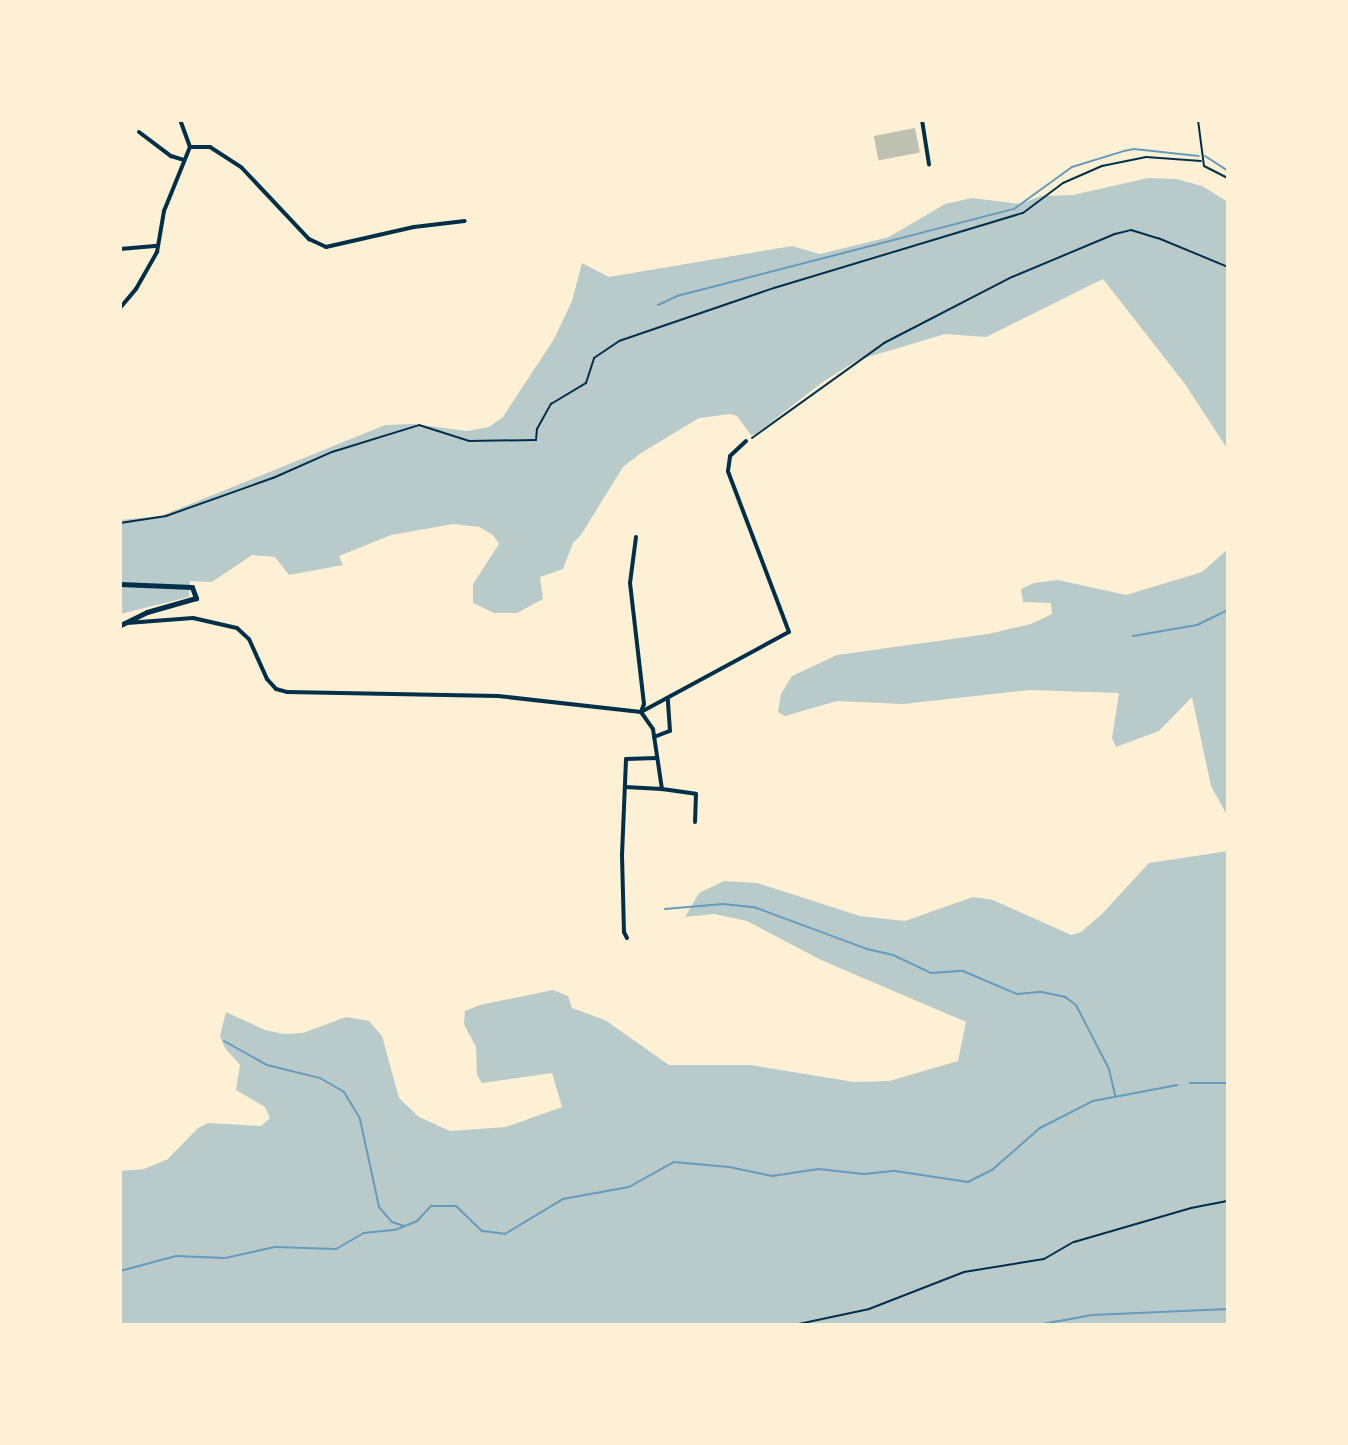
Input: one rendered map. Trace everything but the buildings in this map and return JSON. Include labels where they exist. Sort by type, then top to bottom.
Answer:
[{"type":"street","points":[[120,308],[136,289],[158,246],[164,211],[190,147],[180,120]]},
{"type":"street","points":[[922,120],[929,164]]},
{"type":"street","points":[[139,132],[184,160]]},
{"type":"street","points":[[149,141],[153,132]]},
{"type":"street","points":[[190,147],[210,147],[242,168],[309,239],[326,247],[414,227],[465,221]]},
{"type":"street","points":[[120,249],[158,246]]},
{"type":"street","points":[[120,625],[193,618],[237,628],[249,639],[267,679],[276,689],[287,692],[498,696],[641,712],[789,632],[728,471],[730,456],[746,441]]},
{"type":"street","points":[[636,537],[630,583],[644,704],[641,712]]},
{"type":"street","points":[[120,584],[192,587],[195,591],[196,598],[190,602],[147,612],[127,623]]},
{"type":"street","points":[[654,737],[670,731],[668,699]]},
{"type":"street","points":[[641,712],[653,729],[662,789]]},
{"type":"street","points":[[627,938],[624,932],[622,855],[626,759],[657,758]]},
{"type":"street","points":[[625,787],[696,794],[695,822]]},
{"type":"path","points":[[1198,120],[1201,161],[1204,166],[1228,178]]},
{"type":"path","points":[[120,523],[166,516],[273,478],[347,447],[419,425],[469,441],[536,440],[537,429],[551,404],[586,383],[594,358],[619,341],[774,288],[907,251],[1023,213],[1063,183],[1102,166],[1146,157],[1201,161]]},
{"type":"path","points":[[746,441],[884,343],[1012,277],[1115,234],[1131,230],[1228,267]]},
{"type":"path","points":[[794,1325],[869,1309],[964,1272],[1044,1259],[1074,1242],[1191,1208],[1228,1201]]},
{"type":"path","points":[[604,1325],[617,1325]]},
{"type":"shaded area","points":[[1148,178],[1176,179],[1202,186],[1228,202],[1228,450],[1185,384],[1103,279],[986,337],[945,334],[858,360],[824,381],[756,434],[751,435],[737,416],[730,414],[699,418],[623,467],[573,543],[563,569],[540,577],[543,599],[517,613],[494,613],[473,603],[473,584],[499,544],[493,535],[479,527],[453,524],[391,535],[339,556],[343,565],[289,575],[275,557],[252,555],[212,582],[190,581],[189,597],[120,614],[120,520],[161,516],[385,425],[413,424],[467,431],[489,427],[503,417],[554,339],[572,301],[582,263],[609,277],[792,246],[820,254],[889,237],[945,204],[972,198],[1021,204],[1041,196],[1073,195]]},
{"type":"shaded area","points":[[1228,549],[1228,817],[1211,786],[1192,697],[1159,731],[1116,747],[1112,738],[1119,693],[1029,690],[903,704],[837,701],[785,716],[778,712],[781,694],[792,676],[837,655],[988,634],[1031,624],[1052,614],[1051,603],[1023,602],[1021,589],[1034,583],[1058,580],[1126,595],[1202,572]]},
{"type":"shaded area","points":[[1228,851],[1228,1325],[120,1325],[120,1171],[144,1169],[168,1159],[198,1128],[208,1123],[261,1126],[270,1118],[265,1107],[236,1090],[240,1065],[225,1048],[220,1036],[226,1012],[265,1030],[284,1034],[303,1033],[346,1017],[369,1021],[382,1036],[399,1098],[419,1117],[450,1131],[506,1127],[562,1107],[552,1073],[482,1083],[477,1075],[476,1047],[464,1024],[465,1011],[480,1005],[553,990],[568,996],[572,1008],[605,1020],[669,1065],[750,1065],[854,1082],[889,1081],[958,1061],[966,1022],[821,960],[747,921],[714,914],[685,917],[699,893],[724,881],[757,883],[860,916],[905,921],[973,897],[993,900],[1071,935],[1081,932],[1102,914],[1149,863]]},
{"type":"waterway","points":[[658,305],[677,296],[1014,209],[1072,167],[1124,151],[1134,149],[1199,156]]},
{"type":"waterway","points":[[1205,156],[1228,171]]},
{"type":"waterway","points":[[1133,636],[1197,625],[1228,610]]},
{"type":"waterway","points":[[665,909],[723,904],[754,907],[867,949],[893,955],[931,973],[963,971],[1017,994],[1042,992],[1065,997],[1076,1005],[1109,1069],[1115,1095]]},
{"type":"waterway","points":[[224,1041],[267,1065],[320,1078],[344,1092],[360,1119],[379,1207],[392,1222],[404,1226]]},
{"type":"waterway","points":[[1190,1083],[1228,1083]]},
{"type":"waterway","points":[[120,1271],[176,1256],[225,1258],[275,1247],[336,1249],[364,1233],[395,1230],[417,1221],[431,1206],[456,1206],[482,1231],[505,1234],[563,1199],[629,1187],[674,1162],[729,1167],[772,1176],[818,1169],[864,1174],[895,1171],[968,1182],[992,1170],[1040,1128],[1093,1101],[1178,1085]]},
{"type":"waterway","points":[[1037,1325],[1092,1315],[1228,1309]]}]
